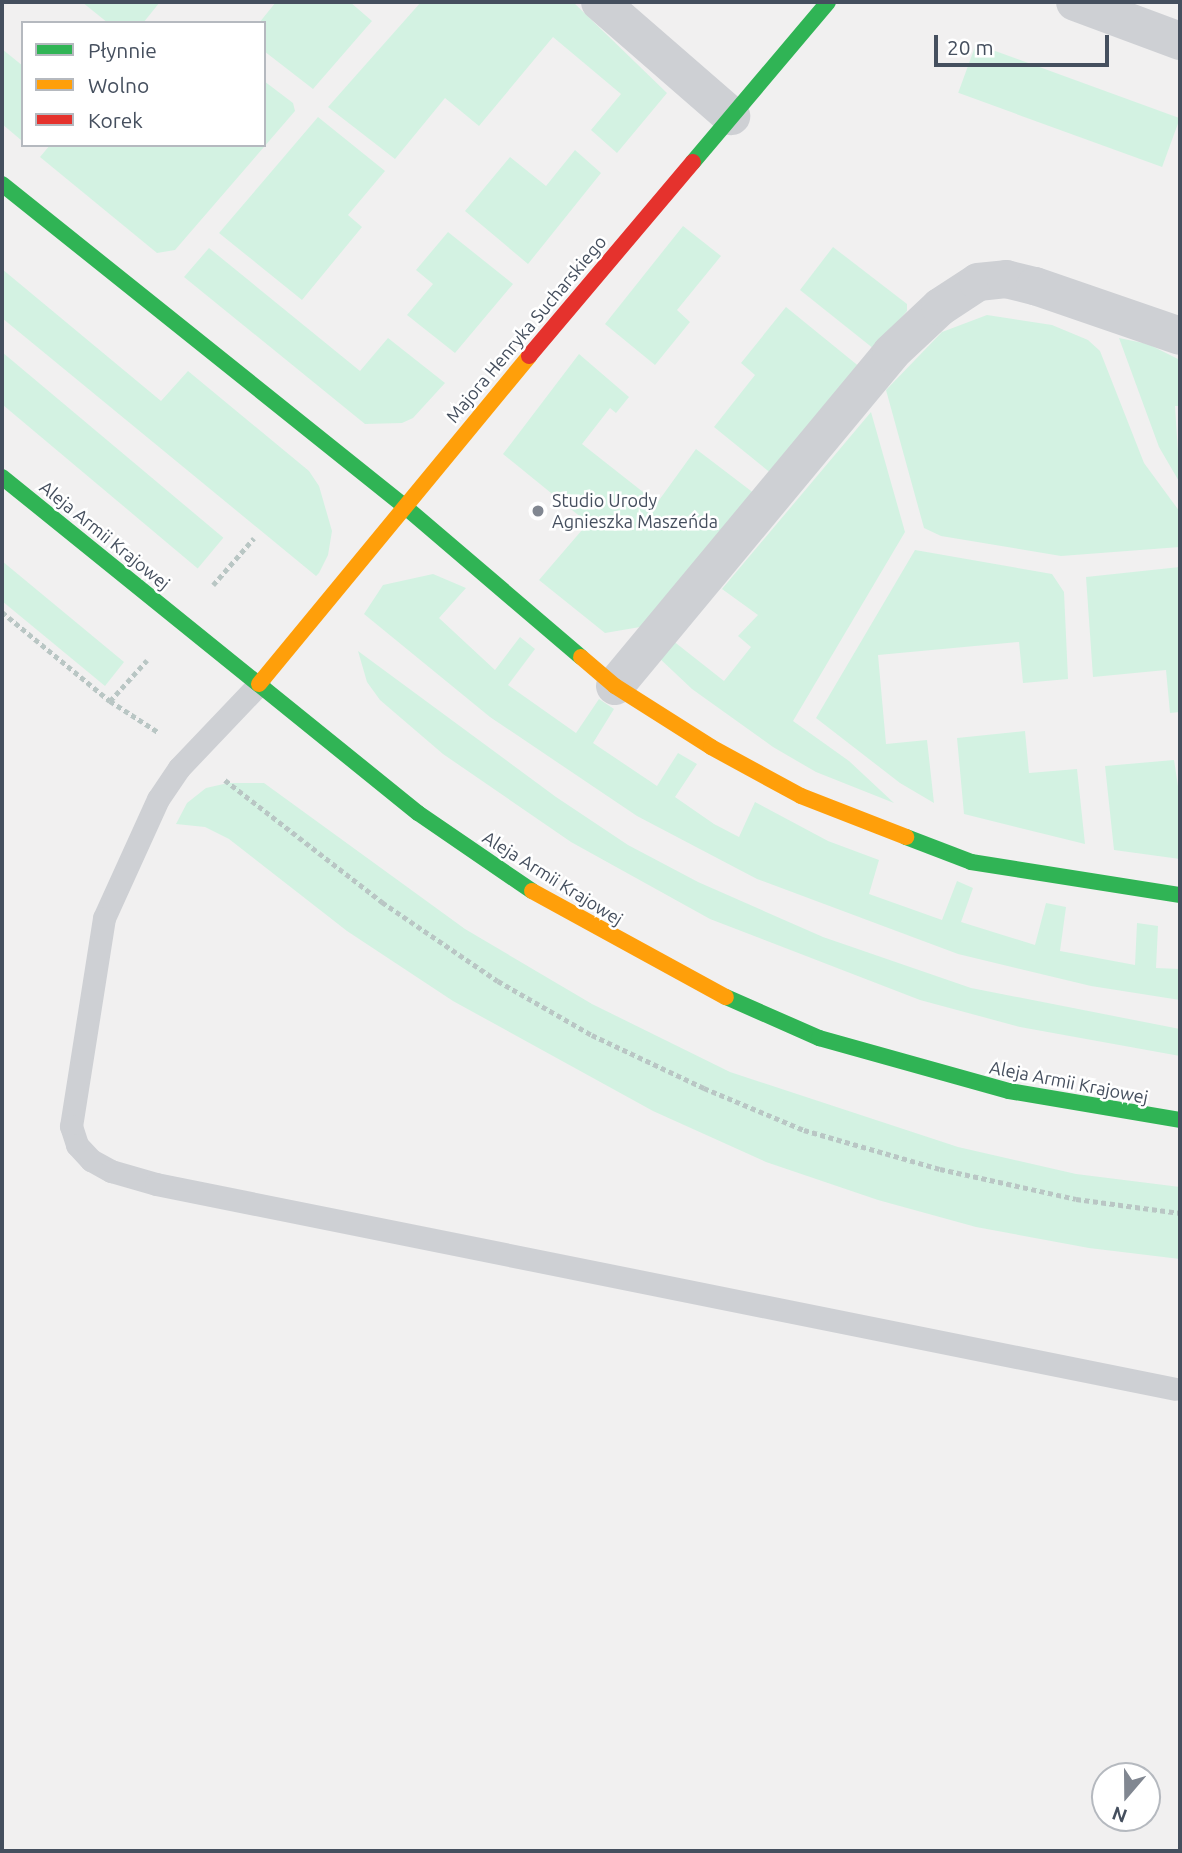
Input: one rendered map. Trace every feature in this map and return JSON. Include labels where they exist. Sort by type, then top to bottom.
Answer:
[{"type":"street","points":[[600,2],[731,116]]},
{"type":"street","name":"Majora Henryka Sucharskiego","points":[[259,684],[301,638],[403,505],[828,2]]},
{"type":"street","points":[[1075,2],[1180,41]]},
{"type":"street","points":[[2,184],[403,505],[614,686],[790,790],[891,833],[971,862],[1180,895]]},
{"type":"street","points":[[614,686],[891,353],[940,307],[978,282],[1006,279],[1035,286],[1180,336]]},
{"type":"street","name":"Aleja Armii Krajowej","points":[[2,477],[418,813],[554,906],[751,1010],[819,1038],[936,1074],[1136,1116],[1180,1120]]},
{"type":"lane","points":[[259,684],[193,754],[158,799],[104,918],[71,1126],[77,1145],[91,1160],[111,1171],[156,1184],[1175,1389]]},
{"type":"path","points":[[110,701],[193,754],[382,902],[498,981],[592,1035],[704,1088],[804,1130],[940,1169],[1076,1199],[1180,1213]]},
{"type":"green space","points":[[82,2],[160,2],[145,21],[106,21]]},
{"type":"green space","points":[[276,2],[350,2],[372,21],[313,89],[266,53],[266,21],[261,21]]},
{"type":"green space","points":[[421,2],[573,2],[667,93],[617,153],[591,130],[621,94],[553,37],[479,126],[445,98],[395,159],[328,107]]},
{"type":"green space","points":[[976,44],[1180,118],[1162,167],[958,93]]},
{"type":"green space","points":[[2,49],[21,64],[21,140],[2,124]]},
{"type":"green space","points":[[266,83],[293,103],[295,111],[266,145]]},
{"type":"green space","points":[[318,117],[385,171],[348,215],[362,227],[302,300],[219,233]]},
{"type":"green space","points":[[48,147],[264,147],[175,250],[157,253],[40,157]]},
{"type":"green space","points":[[575,150],[601,173],[528,264],[465,211],[510,157],[546,186]]},
{"type":"green space","points":[[683,226],[721,256],[677,310],[690,322],[655,365],[605,324]]},
{"type":"green space","points":[[448,232],[513,284],[455,353],[407,315],[433,284],[416,270]]},
{"type":"green space","points":[[833,247],[907,304],[907,311],[874,349],[800,290]]},
{"type":"green space","points":[[209,248],[360,371],[388,338],[445,383],[413,418],[402,423],[365,424],[184,277]]},
{"type":"green space","points":[[2,269],[161,401],[188,371],[309,471],[319,486],[332,531],[328,555],[319,573],[316,576],[2,318]]},
{"type":"green space","points":[[786,307],[861,368],[772,474],[714,427],[755,375],[741,363]]},
{"type":"green space","points":[[987,315],[1052,325],[1088,340],[1100,351],[1144,463],[1180,512],[1180,547],[1061,556],[941,536],[924,528],[886,390],[942,332]]},
{"type":"green space","points":[[1119,338],[1148,344],[1180,360],[1180,406],[1175,406],[1180,483],[1159,447]]},
{"type":"green space","points":[[2,352],[223,538],[198,568],[2,404]]},
{"type":"green space","points":[[579,354],[629,397],[616,413],[610,408],[582,444],[657,503],[696,449],[755,494],[646,626],[605,633],[539,580],[588,523],[503,454]]},
{"type":"green space","points":[[871,412],[905,532],[793,721],[849,761],[894,803],[816,772],[773,747],[692,689],[657,656],[672,640],[724,681],[751,647],[738,636],[758,615],[722,589]]},
{"type":"green space","points":[[915,550],[1052,574],[1064,592],[1068,679],[1023,683],[1019,642],[878,655],[886,744],[927,740],[934,803],[900,783],[816,718]]},
{"type":"green space","points":[[2,561],[124,662],[105,686],[2,601]]},
{"type":"green space","points":[[1180,567],[1180,712],[1170,713],[1166,670],[1093,677],[1086,577]]},
{"type":"green space","points":[[433,574],[466,588],[439,618],[495,670],[520,637],[535,649],[508,685],[576,733],[599,699],[614,709],[593,743],[657,786],[678,753],[697,764],[675,797],[714,824],[739,837],[755,802],[828,841],[879,860],[869,894],[942,920],[957,881],[973,888],[961,922],[1035,945],[1046,903],[1066,907],[1060,951],[1135,965],[1137,923],[1158,926],[1156,968],[1180,969],[1180,1000],[1091,986],[958,954],[757,879],[637,816],[490,717],[364,614],[383,585]]},
{"type":"green space","points":[[358,651],[556,797],[628,845],[698,882],[823,937],[971,988],[1180,1029],[1180,1056],[1020,1027],[920,1000],[710,919],[571,842],[443,754],[380,700],[367,682]]},
{"type":"green space","points":[[1025,731],[1029,773],[1077,769],[1085,844],[964,814],[957,738]]},
{"type":"green space","points":[[1174,760],[1180,799],[1180,859],[1114,850],[1105,766]]},
{"type":"green space","points":[[228,783],[264,783],[465,929],[592,1004],[730,1072],[958,1147],[1076,1174],[1180,1187],[1180,1259],[1089,1248],[976,1227],[878,1200],[766,1162],[653,1111],[453,1001],[347,931],[229,839],[205,827],[176,824],[187,803],[206,788]]},
{"type":"traffic: fast","points":[[693,162],[828,2]]},
{"type":"traffic: fast","points":[[2,184],[403,505],[581,657]]},
{"type":"traffic: fast","points":[[2,477],[418,813],[532,891]]},
{"type":"traffic: fast","points":[[906,837],[971,862],[1180,895]]},
{"type":"traffic: fast","points":[[726,997],[819,1038],[1009,1091],[1180,1120]]},
{"type":"traffic: slow","points":[[259,684],[529,356]]},
{"type":"traffic: slow","points":[[581,657],[615,686],[711,747],[801,796],[906,837]]},
{"type":"traffic: slow","points":[[532,891],[726,997]]},
{"type":"traffic: jam","points":[[529,356],[693,162]]},
{"type":"place","name":"Studio Urody Agnieszka Maszeńda","points":[[538,511]]}]
